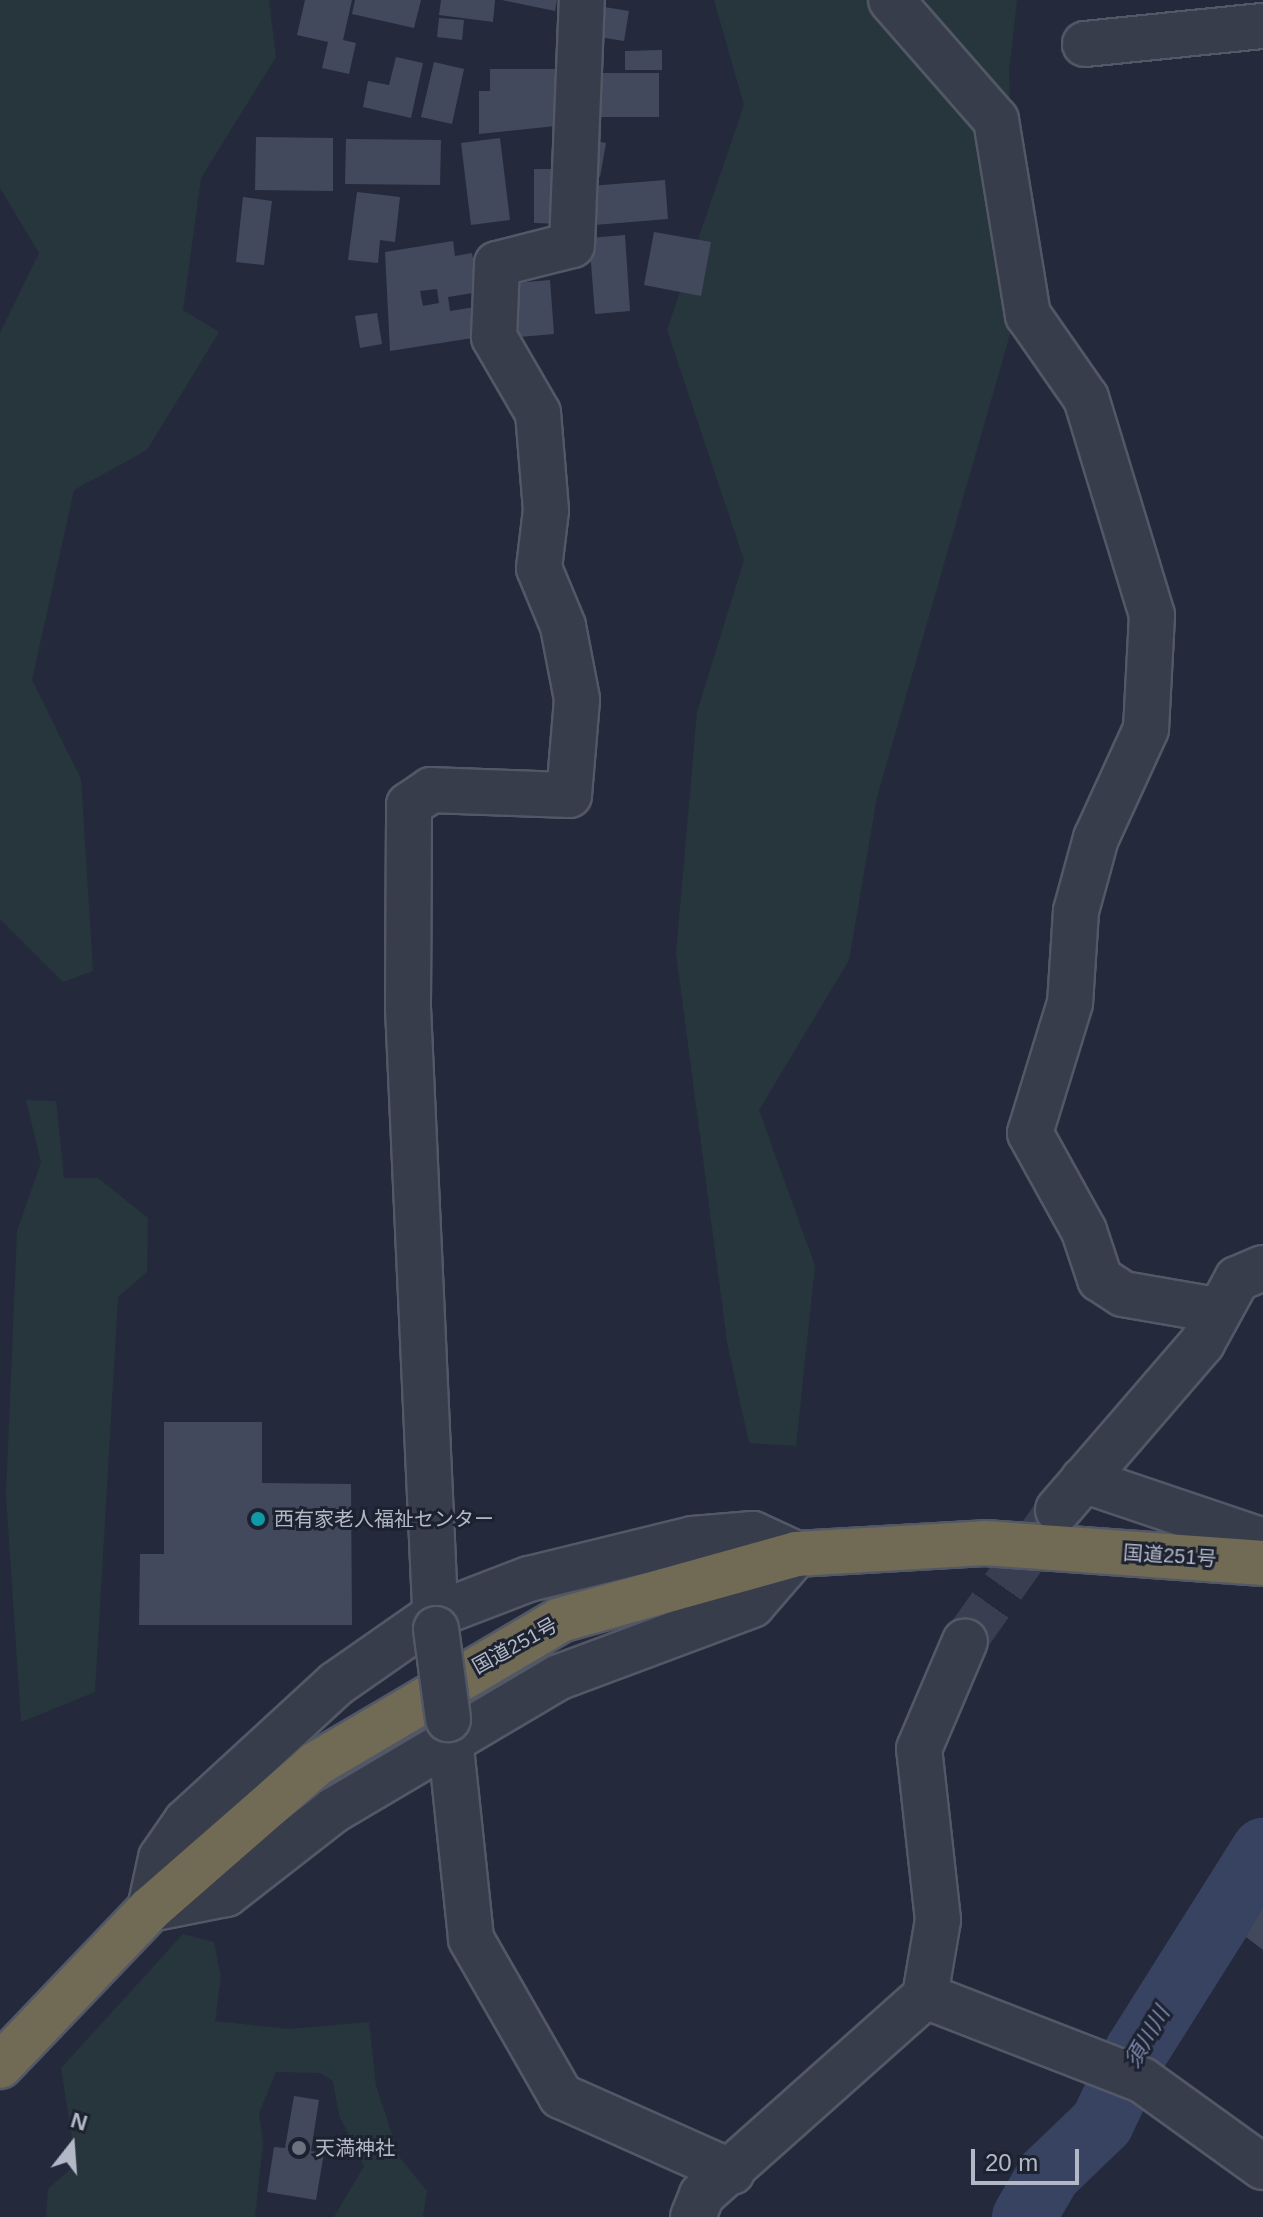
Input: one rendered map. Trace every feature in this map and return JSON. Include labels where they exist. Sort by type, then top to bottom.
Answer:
[{"type":"highway","name":"国道251号","points":[[2,2055],[150,1909],[316,1764],[560,1620],[796,1554],[985,1543],[1263,1563]]},
{"type":"street","points":[[582,0],[572,245],[497,264],[494,337],[538,413],[546,510],[539,568],[563,626],[577,699],[569,795],[431,790],[409,805],[408,1024],[436,1622],[471,1939],[561,2096],[732,2172]]},
{"type":"street","points":[[891,0],[996,120],[1028,315],[1086,398],[1152,615],[1146,729],[1096,838],[1076,911],[1070,1003],[1030,1133],[1084,1231],[1100,1279],[1123,1294],[1216,1310]]},
{"type":"street","points":[[1085,44],[1263,26]]},
{"type":"street","points":[[1263,1268],[1237,1279],[1216,1310],[1202,1343],[1071,1495],[1263,1541]]},
{"type":"street","points":[[753,1534],[796,1554],[752,1605],[559,1677],[449,1729],[334,1810],[226,1894],[150,1909],[161,1858],[186,1822],[336,1684],[436,1622],[529,1579],[693,1539],[753,1534]]},
{"type":"street","points":[[693,2217],[702,2195],[732,2172],[925,1996],[938,1920],[919,1749],[965,1641]]},
{"type":"street","points":[[925,1996],[1128,2075],[1263,2167]]},
{"type":"shaded area","points":[[0,0],[269,0],[276,57],[201,178],[183,310],[219,332],[147,450],[74,490],[32,680],[81,779],[93,971],[63,982],[0,919],[0,333],[39,253],[0,188]]},
{"type":"shaded area","points":[[714,0],[1017,0],[1009,71],[1017,310],[877,797],[849,960],[759,1110],[815,1266],[796,1446],[749,1443],[727,1342],[676,953],[697,712],[744,560],[667,330],[744,105]]},
{"type":"shaded area","points":[[26,1100],[56,1101],[64,1178],[98,1178],[148,1218],[147,1272],[118,1297],[95,1692],[21,1722],[6,1495],[17,1231],[41,1162]]},
{"type":"shaded area","points":[[183,1934],[214,1942],[221,1977],[215,2021],[289,2029],[369,2022],[376,2086],[400,2158],[427,2191],[423,2217],[334,2217],[364,2166],[339,2115],[333,2081],[320,2073],[276,2072],[259,2113],[263,2143],[255,2217],[46,2217],[48,2189],[76,2164],[61,2068]]},
{"type":"building","points":[[305,0],[352,0],[343,40],[356,43],[349,74],[322,68],[328,42],[297,35]]},
{"type":"building","points":[[355,0],[421,0],[414,28],[352,14]]},
{"type":"building","points":[[441,0],[495,0],[493,22],[439,15]]},
{"type":"building","points":[[502,0],[557,0],[555,11]]},
{"type":"building","points":[[598,6],[629,11],[624,41],[593,36]]},
{"type":"building","points":[[439,18],[464,20],[462,40],[437,37]]},
{"type":"building","points":[[662,50],[662,70],[625,70],[625,51]]},
{"type":"building","points":[[396,57],[423,63],[411,118],[363,107],[368,81],[389,85]]},
{"type":"building","points":[[434,62],[464,69],[452,124],[421,117]]},
{"type":"building","points":[[490,69],[565,69],[565,125],[479,134],[479,91],[490,91]]},
{"type":"building","points":[[594,73],[659,73],[659,117],[594,117]]},
{"type":"building","points":[[256,137],[333,138],[333,191],[255,190]]},
{"type":"building","points":[[500,138],[510,220],[471,225],[461,143]]},
{"type":"building","points":[[346,139],[441,140],[440,185],[345,184]]},
{"type":"building","points":[[596,141],[606,143],[600,177],[589,175]]},
{"type":"building","points":[[534,169],[564,169],[564,224],[534,223]]},
{"type":"building","points":[[665,180],[668,219],[594,225],[590,186]]},
{"type":"building","points":[[357,192],[400,197],[395,242],[380,240],[378,263],[348,260]]},
{"type":"building","points":[[243,197],[272,201],[264,265],[236,262]]},
{"type":"building","points":[[654,232],[711,242],[701,296],[644,285]]},
{"type":"building","points":[[625,235],[630,311],[595,314],[589,238]]},
{"type":"building","points":[[453,241],[455,256],[472,253],[479,292],[448,297],[450,311],[475,307],[479,337],[390,351],[385,252]],"holes":[[[437,289],[439,303],[423,306],[420,291]]]},
{"type":"building","points":[[550,280],[554,334],[519,337],[515,283]]},
{"type":"building","points":[[377,313],[382,344],[360,348],[355,316]]},
{"type":"building","name":"西有家老人福祉センター","points":[[164,1422],[262,1422],[262,1483],[351,1484],[352,1625],[139,1625],[140,1554],[164,1554]]},
{"type":"building","points":[[1263,1908],[1263,1950],[1246,1937]]},
{"type":"building","name":"天満神社","points":[[294,2096],[319,2100],[311,2151],[324,2153],[316,2200],[267,2192],[274,2147],[285,2148]]},
{"type":"waterway","name":"須川川","points":[[1024,2217],[1049,2174],[1102,2123],[1136,2052],[1263,1850]]},
{"type":"tunnel","points":[[965,1641],[1052,1518]]},
{"type":"place","name":"西有家老人福祉センター","points":[[258,1519]]},
{"type":"place","name":"天満神社","points":[[299,2148]]}]
